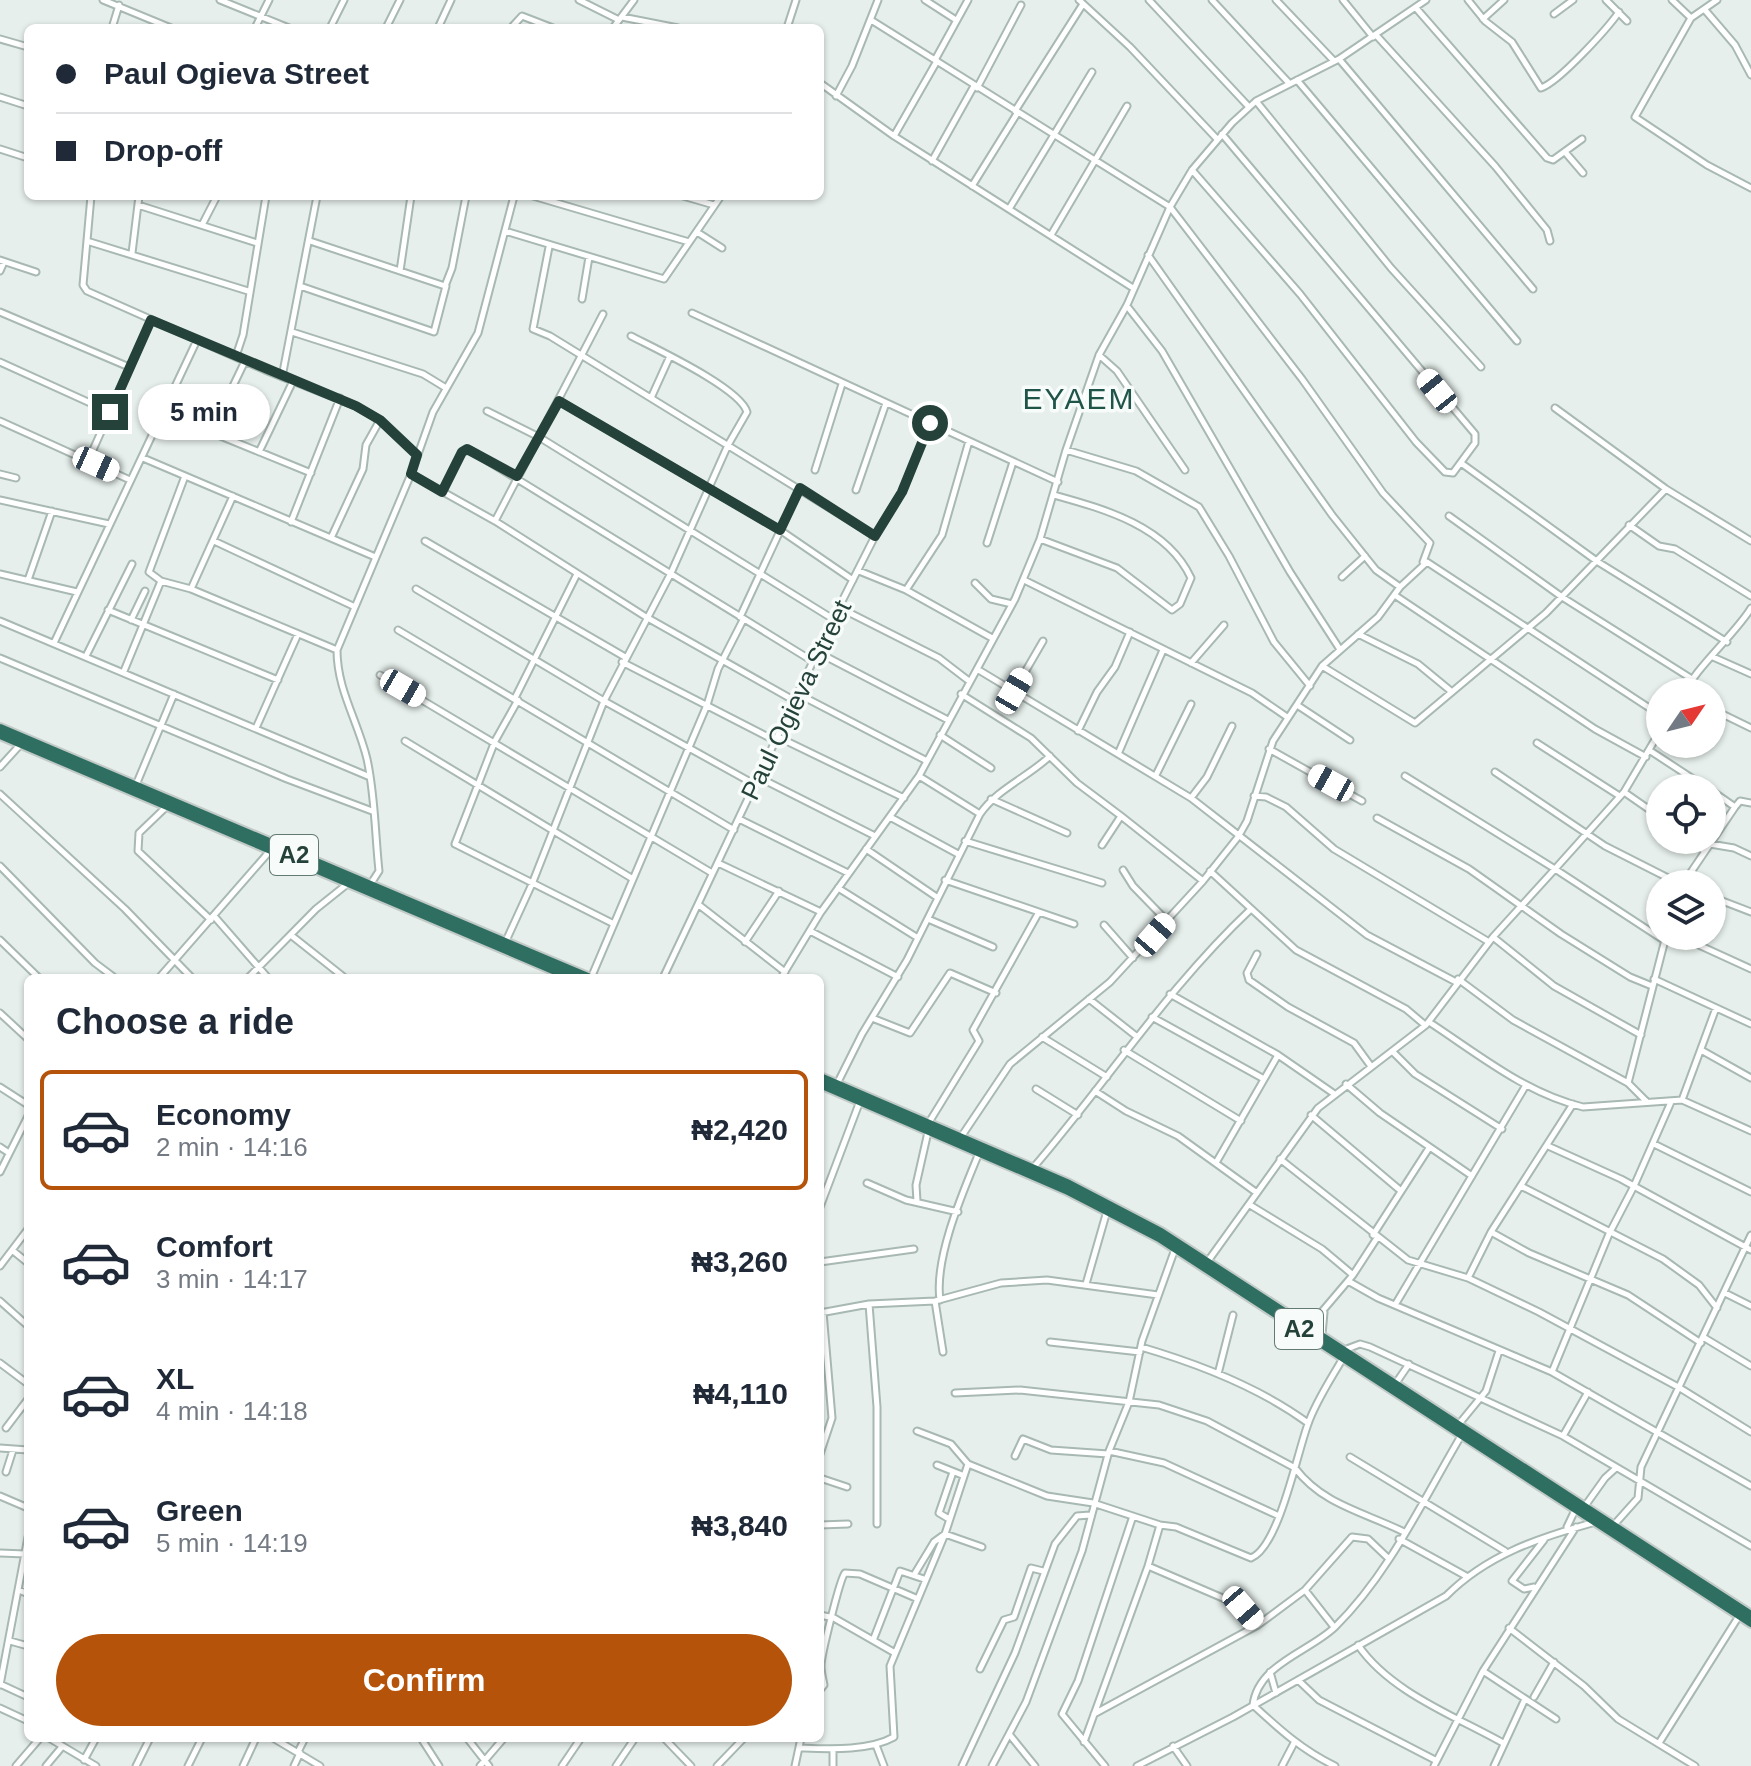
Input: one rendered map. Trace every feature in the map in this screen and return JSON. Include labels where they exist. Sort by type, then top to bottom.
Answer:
[{"type":"highway","name":"A2","points":[[0,728],[581,974]]},
{"type":"highway","name":"A2","points":[[0,735],[555,974]]},
{"type":"highway","name":"A2","points":[[824,1079],[1107,1211],[1176,1248],[1344,1354],[1461,1436],[1613,1526],[1751,1615]]},
{"type":"highway","name":"A2","points":[[824,1086],[928,1128],[961,1137],[1033,1168],[1161,1232],[1322,1335],[1344,1354],[1459,1424],[1579,1507],[1592,1523],[1751,1623]]},
{"type":"street","points":[[103,0],[156,24]]},
{"type":"street","points":[[114,24],[122,6],[131,0]]},
{"type":"street","points":[[220,0],[281,24]]},
{"type":"street","points":[[257,24],[269,0]]},
{"type":"street","points":[[332,24],[344,0]]},
{"type":"street","points":[[388,24],[400,0]]},
{"type":"street","points":[[440,24],[451,0]]},
{"type":"street","points":[[579,0],[620,19],[652,24]]},
{"type":"street","points":[[616,24],[634,0]]},
{"type":"street","points":[[788,24],[795,0]]},
{"type":"street","points":[[836,96],[878,0]]},
{"type":"street","points":[[925,0],[956,20]]},
{"type":"street","points":[[894,136],[968,0]]},
{"type":"street","points":[[1149,0],[1249,107]]},
{"type":"street","points":[[1212,0],[1288,82]]},
{"type":"street","points":[[1276,0],[1336,60],[1533,289]]},
{"type":"street","points":[[1343,0],[1495,166],[1550,233],[1550,241]]},
{"type":"street","points":[[784,974],[821,912],[919,776],[1012,604],[1040,539],[1066,450],[1099,355],[1127,305],[1170,207],[1192,170],[1219,136],[1256,101],[1336,60],[1426,0]]},
{"type":"street","points":[[1468,0],[1483,19],[1512,42],[1541,88],[1555,80],[1581,52],[1601,38],[1619,12]]},
{"type":"street","points":[[1483,19],[1504,0]]},
{"type":"street","points":[[1554,14],[1573,0]]},
{"type":"street","points":[[1606,0],[1627,21]]},
{"type":"street","points":[[1672,0],[1691,18]]},
{"type":"street","points":[[1717,0],[1691,18],[1635,117],[1707,165],[1751,188]]},
{"type":"street","points":[[972,186],[1081,2],[1219,136],[1475,434],[1475,443],[1449,474],[1416,442],[1300,294],[1192,170]]},
{"type":"street","points":[[932,161],[1021,5]]},
{"type":"street","points":[[1416,8],[1547,158],[1553,160],[1582,139]]},
{"type":"street","points":[[1705,10],[1735,45],[1751,75]]},
{"type":"street","points":[[515,24],[522,16],[543,24]]},
{"type":"street","points":[[871,20],[1170,207],[1302,379],[1379,488],[1430,543],[1423,562],[1400,587],[1396,596],[1322,666],[1287,717],[1269,749],[1247,821],[1238,837],[1203,881],[1133,958],[1010,1064],[961,1137]]},
{"type":"street","points":[[0,39],[24,46]]},
{"type":"street","points":[[1009,209],[1092,72]]},
{"type":"street","points":[[1297,80],[1517,341]]},
{"type":"street","points":[[824,86],[932,161],[1133,288]]},
{"type":"street","points":[[0,97],[24,105]]},
{"type":"street","points":[[1256,101],[1391,268],[1481,367]]},
{"type":"street","points":[[1051,235],[1127,106]]},
{"type":"street","points":[[0,149],[24,157]]},
{"type":"street","points":[[1565,152],[1583,173]]},
{"type":"street","points":[[91,200],[84,288],[282,377],[340,398],[380,420],[417,455]]},
{"type":"street","points":[[132,253],[139,200]]},
{"type":"street","points":[[202,225],[215,200]]},
{"type":"street","points":[[236,356],[243,335],[265,200]]},
{"type":"street","points":[[282,377],[316,200]]},
{"type":"street","points":[[400,271],[410,200]]},
{"type":"street","points":[[300,286],[434,332],[465,200]]},
{"type":"street","points":[[368,886],[379,871],[370,777],[360,736],[337,674],[337,650],[373,556],[446,388],[478,333],[513,200]]},
{"type":"street","points":[[547,200],[689,242]]},
{"type":"street","points":[[697,200],[714,205]]},
{"type":"street","points":[[505,231],[549,247],[664,279],[718,200]]},
{"type":"street","points":[[138,205],[257,243]]},
{"type":"street","points":[[697,232],[722,248]]},
{"type":"street","points":[[310,241],[446,286]]},
{"type":"street","points":[[90,242],[248,291]]},
{"type":"street","points":[[549,247],[531,326],[875,536]]},
{"type":"street","points":[[1148,255],[1319,498],[1381,574],[1400,587]]},
{"type":"street","points":[[582,299],[589,257]]},
{"type":"street","points":[[0,271],[2,261],[36,272]]},
{"type":"street","points":[[1127,305],[1162,351],[1290,572],[1339,648]]},
{"type":"street","points":[[0,312],[129,367]]},
{"type":"street","points":[[692,313],[1058,482]]},
{"type":"street","points":[[495,521],[603,314]]},
{"type":"street","points":[[88,461],[151,320]]},
{"type":"street","points":[[292,332],[423,374],[446,388]]},
{"type":"street","points":[[504,944],[532,884],[623,659],[671,573],[728,445],[744,418],[745,406],[709,378],[631,336]]},
{"type":"street","points":[[54,643],[197,340]]},
{"type":"street","points":[[1099,355],[1117,371],[1185,470]]},
{"type":"street","points":[[651,398],[670,356]]},
{"type":"street","points":[[211,432],[245,361]]},
{"type":"street","points":[[0,362],[110,412]]},
{"type":"street","points":[[259,453],[293,381]]},
{"type":"street","points":[[815,470],[842,384]]},
{"type":"street","points":[[291,522],[340,398]]},
{"type":"street","points":[[559,401],[780,530],[853,580]]},
{"type":"street","points":[[856,490],[886,403]]},
{"type":"street","points":[[1555,408],[1666,489],[1751,541]]},
{"type":"street","points":[[487,411],[539,437],[833,619]]},
{"type":"street","points":[[164,413],[311,473]]},
{"type":"street","points":[[331,538],[380,420]]},
{"type":"street","points":[[0,421],[130,480]]},
{"type":"street","name":"Paul Ogieva Street","points":[[665,974],[754,784],[800,695],[833,619],[875,536],[902,492],[930,423]]},
{"type":"street","points":[[906,590],[942,535],[969,441]]},
{"type":"street","points":[[442,492],[462,452],[467,449],[517,476],[580,521],[671,573],[814,662]]},
{"type":"street","points":[[1066,450],[1136,471],[1199,507],[1229,556],[1274,642],[1310,686]]},
{"type":"street","points":[[143,458],[373,556]]},
{"type":"street","points":[[987,543],[1013,462]]},
{"type":"street","points":[[1461,463],[1598,562],[1727,642]]},
{"type":"street","points":[[0,474],[16,478]]},
{"type":"street","points":[[411,474],[495,521],[646,617],[795,701]]},
{"type":"street","points":[[185,476],[149,572],[161,581],[191,589],[337,650]]},
{"type":"street","points":[[593,974],[668,790],[707,705],[759,573],[800,488]]},
{"type":"street","points":[[1322,666],[1415,723],[1562,597],[1598,562],[1629,525],[1654,505],[1666,489]]},
{"type":"street","points":[[1040,539],[1117,568],[1172,610],[1180,604],[1191,578],[1174,553],[1133,522],[1054,495]]},
{"type":"street","points":[[191,589],[233,496]]},
{"type":"street","points":[[0,500],[109,524]]},
{"type":"street","points":[[28,580],[52,511]]},
{"type":"street","points":[[1449,516],[1562,597],[1690,678]]},
{"type":"street","points":[[1629,525],[1659,546],[1675,549],[1751,596]]},
{"type":"street","points":[[214,541],[353,606]]},
{"type":"street","points":[[425,541],[623,659],[707,705],[904,798]]},
{"type":"street","points":[[1342,577],[1365,556]]},
{"type":"street","points":[[1423,562],[1436,565],[1527,629],[1646,706]]},
{"type":"street","points":[[86,656],[132,564]]},
{"type":"street","points":[[859,571],[906,590],[992,638]]},
{"type":"street","points":[[0,574],[77,592]]},
{"type":"street","points":[[577,574],[495,741],[455,844],[612,923]]},
{"type":"street","points":[[1024,580],[1252,693],[1287,717]]},
{"type":"street","points":[[124,671],[161,581]]},
{"type":"street","points":[[975,583],[991,599],[1012,604]]},
{"type":"street","points":[[416,589],[604,701],[754,784]]},
{"type":"street","points":[[131,620],[145,591]]},
{"type":"street","points":[[1208,1261],[1311,1115],[1333,1093],[1393,1052],[1427,1023],[1491,939],[1621,794],[1646,757],[1489,660],[1396,596]]},
{"type":"street","points":[[840,608],[939,658],[969,681]]},
{"type":"street","points":[[1693,678],[1727,642],[1751,608]]},
{"type":"street","points":[[108,610],[278,680]]},
{"type":"street","points":[[1744,620],[1751,623]]},
{"type":"street","points":[[0,621],[370,777]]},
{"type":"street","points":[[1191,663],[1224,625]]},
{"type":"street","points":[[398,630],[734,830]]},
{"type":"street","points":[[1078,731],[1097,692],[1115,667],[1130,632]]},
{"type":"street","points":[[256,728],[298,634]]},
{"type":"street","points":[[1358,634],[1418,664],[1453,692]]},
{"type":"street","points":[[1014,691],[1043,641]]},
{"type":"street","points":[[1118,754],[1163,650]]},
{"type":"street","points":[[819,653],[948,720]]},
{"type":"street","points":[[1713,657],[1751,674]]},
{"type":"street","points":[[0,658],[161,727],[373,811]]},
{"type":"street","points":[[977,669],[1191,798],[1367,935],[1457,980],[1513,1020],[1628,1083],[1646,1101]]},
{"type":"street","points":[[380,675],[712,873]]},
{"type":"street","points":[[135,787],[174,694]]},
{"type":"street","points":[[961,694],[1031,738],[1077,783],[1203,881]]},
{"type":"street","points":[[800,695],[927,761]]},
{"type":"street","points":[[1156,775],[1191,704]]},
{"type":"street","points":[[1297,705],[1350,740]]},
{"type":"street","points":[[1726,716],[1751,728]]},
{"type":"street","points":[[1191,798],[1207,777],[1232,726]]},
{"type":"street","points":[[940,735],[991,768]]},
{"type":"street","points":[[405,741],[633,879]]},
{"type":"street","points":[[1537,743],[1646,809]]},
{"type":"street","points":[[0,767],[20,745]]},
{"type":"street","points":[[1269,749],[1362,801]]},
{"type":"street","points":[[837,1084],[898,977],[980,814],[990,799],[1030,775],[1050,756]]},
{"type":"street","points":[[1661,758],[1686,774]]},
{"type":"street","points":[[1495,772],[1615,852],[1653,870]]},
{"type":"street","points":[[919,776],[980,814]]},
{"type":"street","points":[[1405,776],[1646,926]]},
{"type":"street","points":[[758,777],[875,836]]},
{"type":"street","points":[[0,794],[125,909],[188,974]]},
{"type":"street","points":[[1254,796],[1266,797],[1286,807],[1334,849],[1491,939],[1554,986],[1641,1035]]},
{"type":"street","points":[[990,799],[1067,833]]},
{"type":"street","points":[[1726,801],[1735,807]]},
{"type":"street","points":[[1726,820],[1740,801],[1751,803]]},
{"type":"street","points":[[166,807],[139,833],[138,851],[229,930],[263,974]]},
{"type":"street","points":[[1102,845],[1121,816]]},
{"type":"street","points":[[890,817],[958,854]]},
{"type":"street","points":[[1377,818],[1469,869],[1630,977],[1653,983],[1751,1024]]},
{"type":"street","points":[[739,819],[848,873]]},
{"type":"street","points":[[965,841],[1102,883]]},
{"type":"street","points":[[1726,847],[1751,856]]},
{"type":"street","points":[[866,849],[938,898]]},
{"type":"street","points":[[163,974],[269,852]]},
{"type":"street","points":[[718,863],[821,912]]},
{"type":"street","points":[[0,866],[95,963],[110,974]]},
{"type":"street","points":[[1123,870],[1133,886],[1167,921]]},
{"type":"street","points":[[1210,871],[1296,950],[1406,1009],[1526,1085],[1583,1107],[1682,1100],[1751,1131]]},
{"type":"street","points":[[945,880],[1074,924]]},
{"type":"street","points":[[252,974],[316,909],[346,885]]},
{"type":"street","points":[[838,888],[918,938]]},
{"type":"street","points":[[745,942],[779,891]]},
{"type":"street","points":[[1726,902],[1751,912]]},
{"type":"street","points":[[699,905],[782,974]]},
{"type":"street","points":[[1033,1168],[1078,1115],[1169,994],[1208,948],[1251,909]]},
{"type":"street","points":[[917,1201],[917,1177],[928,1128],[979,1041],[973,1030],[1039,912]]},
{"type":"street","points":[[928,919],[993,947]]},
{"type":"street","points":[[1104,925],[1133,958]]},
{"type":"street","points":[[810,931],[898,977]]},
{"type":"street","points":[[292,936],[340,974]]},
{"type":"street","points":[[0,940],[35,974]]},
{"type":"street","points":[[1628,1083],[1662,950]]},
{"type":"street","points":[[1710,950],[1751,969]]},
{"type":"street","points":[[1257,954],[1247,973],[1249,980],[1288,1007],[1354,1043],[1370,1065]]},
{"type":"street","points":[[872,1018],[910,1033],[950,973],[996,993]]},
{"type":"street","points":[[1169,994],[1278,1055],[1333,1093]]},
{"type":"street","points":[[1089,999],[1136,1036]]},
{"type":"street","points":[[1682,1100],[1716,1008]]},
{"type":"street","points":[[0,1013],[24,1035]]},
{"type":"street","points":[[1152,1017],[1264,1079]]},
{"type":"street","points":[[1042,1037],[1107,1077]]},
{"type":"street","points":[[1124,1050],[1241,1121]]},
{"type":"street","points":[[1701,1050],[1751,1078]]},
{"type":"street","points":[[1393,1052],[1415,1074],[1502,1129]]},
{"type":"street","points":[[1217,1161],[1278,1055]]},
{"type":"street","points":[[1346,1084],[1429,1148],[1472,1176]]},
{"type":"street","points":[[1395,1305],[1417,1263],[1502,1129],[1526,1085]]},
{"type":"street","points":[[0,1087],[24,1102]]},
{"type":"street","points":[[1036,1089],[1078,1115]]},
{"type":"street","points":[[1095,1091],[1217,1161],[1257,1193]]},
{"type":"street","points":[[824,1196],[860,1101]]},
{"type":"street","points":[[1552,1372],[1609,1234],[1654,1144],[1664,1112],[1671,1102]]},
{"type":"street","points":[[1656,1103],[1664,1112]]},
{"type":"street","points":[[1468,1278],[1491,1232],[1573,1104]]},
{"type":"street","points":[[1311,1115],[1350,1152],[1401,1191]]},
{"type":"street","points":[[0,1172],[24,1124]]},
{"type":"street","points":[[1654,1144],[1751,1192]]},
{"type":"street","points":[[1548,1146],[1634,1186],[1748,1249]]},
{"type":"street","points":[[0,1147],[9,1153]]},
{"type":"street","points":[[1308,1328],[1353,1275],[1429,1148]]},
{"type":"street","points":[[943,1352],[937,1300],[938,1279],[944,1248],[980,1152]]},
{"type":"street","points":[[1280,1159],[1375,1236],[1417,1263],[1468,1278],[1570,1329],[1680,1388],[1751,1432]]},
{"type":"street","points":[[867,1183],[895,1196],[958,1212]]},
{"type":"street","points":[[1521,1186],[1684,1272],[1717,1308]]},
{"type":"street","points":[[1250,1205],[1322,1249],[1353,1275]]},
{"type":"street","points":[[1086,1284],[1107,1211]]},
{"type":"street","points":[[1491,1232],[1639,1301],[1751,1366]]},
{"type":"street","points":[[0,1266],[24,1234]]},
{"type":"street","points":[[1613,1526],[1638,1498],[1638,1481],[1659,1431],[1748,1249],[1751,1235]]},
{"type":"street","points":[[992,1766],[1026,1702],[1082,1551],[1109,1452],[1129,1402],[1140,1349],[1176,1248]]},
{"type":"street","points":[[824,1261],[914,1249]]},
{"type":"street","points":[[12,1250],[24,1260]]},
{"type":"street","points":[[824,1312],[869,1304],[937,1300],[1001,1283],[1047,1280],[1158,1295]]},
{"type":"street","points":[[1348,1281],[1395,1305],[1552,1372],[1751,1486]]},
{"type":"street","points":[[1725,1293],[1751,1306]]},
{"type":"street","points":[[0,1301],[24,1322]]},
{"type":"street","points":[[869,1304],[877,1407],[877,1524]]},
{"type":"street","points":[[1322,1335],[1324,1311]]},
{"type":"street","points":[[1218,1374],[1233,1315]]},
{"type":"street","points":[[824,1333],[832,1418],[824,1442]]},
{"type":"street","points":[[1050,1342],[1140,1349],[1218,1374],[1283,1405],[1308,1423]]},
{"type":"street","points":[[917,1431],[956,1448],[968,1464],[1047,1496],[1093,1503],[1187,1531],[1251,1558],[1259,1554],[1279,1516],[1308,1423],[1344,1354],[1360,1344],[1481,1396],[1563,1436],[1751,1546]]},
{"type":"street","points":[[1459,1424],[1491,1380],[1499,1351]]},
{"type":"street","points":[[0,1363],[24,1381]]},
{"type":"street","points":[[1396,1383],[1409,1364]]},
{"type":"street","points":[[955,1393],[1020,1390],[1159,1405],[1192,1415],[1295,1468],[1307,1484],[1330,1496],[1342,1507],[1404,1532]]},
{"type":"street","points":[[1563,1436],[1588,1392]]},
{"type":"street","points":[[6,1428],[24,1404]]},
{"type":"street","points":[[1253,1705],[1256,1688],[1270,1671],[1334,1627],[1349,1613],[1425,1500],[1461,1436]]},
{"type":"street","points":[[1015,1456],[1023,1439],[1051,1450],[1109,1452],[1164,1463],[1279,1516]]},
{"type":"street","points":[[0,1448],[24,1450]]},
{"type":"street","points":[[6,1472],[13,1450]]},
{"type":"street","points":[[1350,1457],[1505,1551]]},
{"type":"street","points":[[914,1575],[945,1534],[968,1464]]},
{"type":"street","points":[[937,1465],[962,1475]]},
{"type":"street","points":[[1567,1527],[1579,1507],[1617,1468]]},
{"type":"street","points":[[949,1519],[939,1514],[953,1472]]},
{"type":"street","points":[[824,1479],[847,1487]]},
{"type":"street","points":[[949,1483],[959,1485]]},
{"type":"street","points":[[946,1493],[956,1495]]},
{"type":"street","points":[[0,1496],[24,1506]]},
{"type":"street","points":[[962,1766],[1015,1653],[1055,1544],[1077,1516],[1090,1515]]},
{"type":"street","points":[[1105,1766],[1062,1714],[1078,1681],[1133,1516]]},
{"type":"street","points":[[1137,1766],[1276,1693],[1446,1596],[1466,1576],[1505,1551],[1544,1539],[1567,1527],[1592,1523]]},
{"type":"street","points":[[824,1525],[848,1524]]},
{"type":"street","points":[[1084,1742],[1160,1525]]},
{"type":"street","points":[[1298,1680],[1319,1700],[1434,1763],[1483,1671],[1576,1527]]},
{"type":"street","points":[[945,1534],[982,1547]]},
{"type":"street","points":[[1094,1714],[1258,1625],[1305,1590],[1352,1537],[1368,1539],[1388,1558]]},
{"type":"street","points":[[1399,1539],[1466,1576]]},
{"type":"street","points":[[1535,1587],[1524,1589],[1512,1581],[1542,1547],[1544,1539]]},
{"type":"street","points":[[0,1553],[24,1554]]},
{"type":"street","points":[[801,1748],[833,1750],[876,1745],[895,1734],[889,1673],[932,1553]]},
{"type":"street","points":[[24,1560],[0,1684],[24,1695]]},
{"type":"street","points":[[1148,1566],[1243,1608],[1258,1625]]},
{"type":"street","points":[[980,1669],[1004,1620],[1014,1617],[1031,1568],[1043,1571]]},
{"type":"street","points":[[874,1638],[900,1571],[924,1579]]},
{"type":"street","points":[[824,1652],[834,1618],[839,1581],[845,1573],[860,1574],[918,1599]]},
{"type":"street","points":[[19,1590],[24,1592]]},
{"type":"street","points":[[1305,1590],[1334,1627]]},
{"type":"street","points":[[824,1616],[874,1638],[895,1653]]},
{"type":"street","points":[[1659,1743],[1739,1616]]},
{"type":"street","points":[[1509,1628],[1554,1662],[1618,1719],[1695,1766]]},
{"type":"street","points":[[10,1641],[24,1645]]},
{"type":"street","points":[[1358,1645],[1387,1675],[1503,1743]]},
{"type":"street","points":[[0,1649],[8,1651]]},
{"type":"street","points":[[1534,1697],[1554,1662]]},
{"type":"street","points":[[1270,1671],[1276,1693]]},
{"type":"street","points":[[1483,1671],[1556,1719]]},
{"type":"street","points":[[1494,1766],[1525,1699]]},
{"type":"street","points":[[1253,1705],[1294,1743],[1335,1766]]},
{"type":"street","points":[[0,1708],[24,1719]]},
{"type":"street","points":[[1009,1734],[1035,1766]]},
{"type":"street","points":[[16,1766],[37,1742]]},
{"type":"street","points":[[54,1742],[96,1766]]},
{"type":"street","points":[[84,1760],[94,1742]]},
{"type":"street","points":[[136,1766],[148,1742]]},
{"type":"street","points":[[188,1766],[200,1742]]},
{"type":"street","points":[[243,1766],[254,1742]]},
{"type":"street","points":[[280,1742],[320,1766]]},
{"type":"street","points":[[294,1766],[303,1742]]},
{"type":"street","points":[[424,1742],[439,1766]]},
{"type":"street","points":[[470,1742],[487,1763]]},
{"type":"street","points":[[480,1766],[487,1763],[501,1742]]},
{"type":"street","points":[[562,1766],[578,1742]]},
{"type":"street","points":[[619,1765],[633,1742]]},
{"type":"street","points":[[668,1742],[691,1766]]},
{"type":"street","points":[[671,1745],[674,1742]]},
{"type":"street","points":[[717,1766],[740,1742]]},
{"type":"street","points":[[795,1766],[801,1742]]},
{"type":"street","points":[[1282,1766],[1294,1743]]},
{"type":"street","points":[[876,1745],[884,1766]]},
{"type":"street","points":[[1173,1746],[1187,1766]]},
{"type":"street","points":[[46,1766],[61,1748]]},
{"type":"street","points":[[833,1750],[833,1766]]},
{"type":"district","name":"EYAEM","points":[[1079,399]]},
{"type":"route","points":[[110,412],[151,320],[265,370],[340,398],[380,420],[417,455],[411,474],[442,492],[462,452],[467,449],[517,476],[559,401],[780,530],[800,488],[875,536],[902,492],[930,423]]}]
